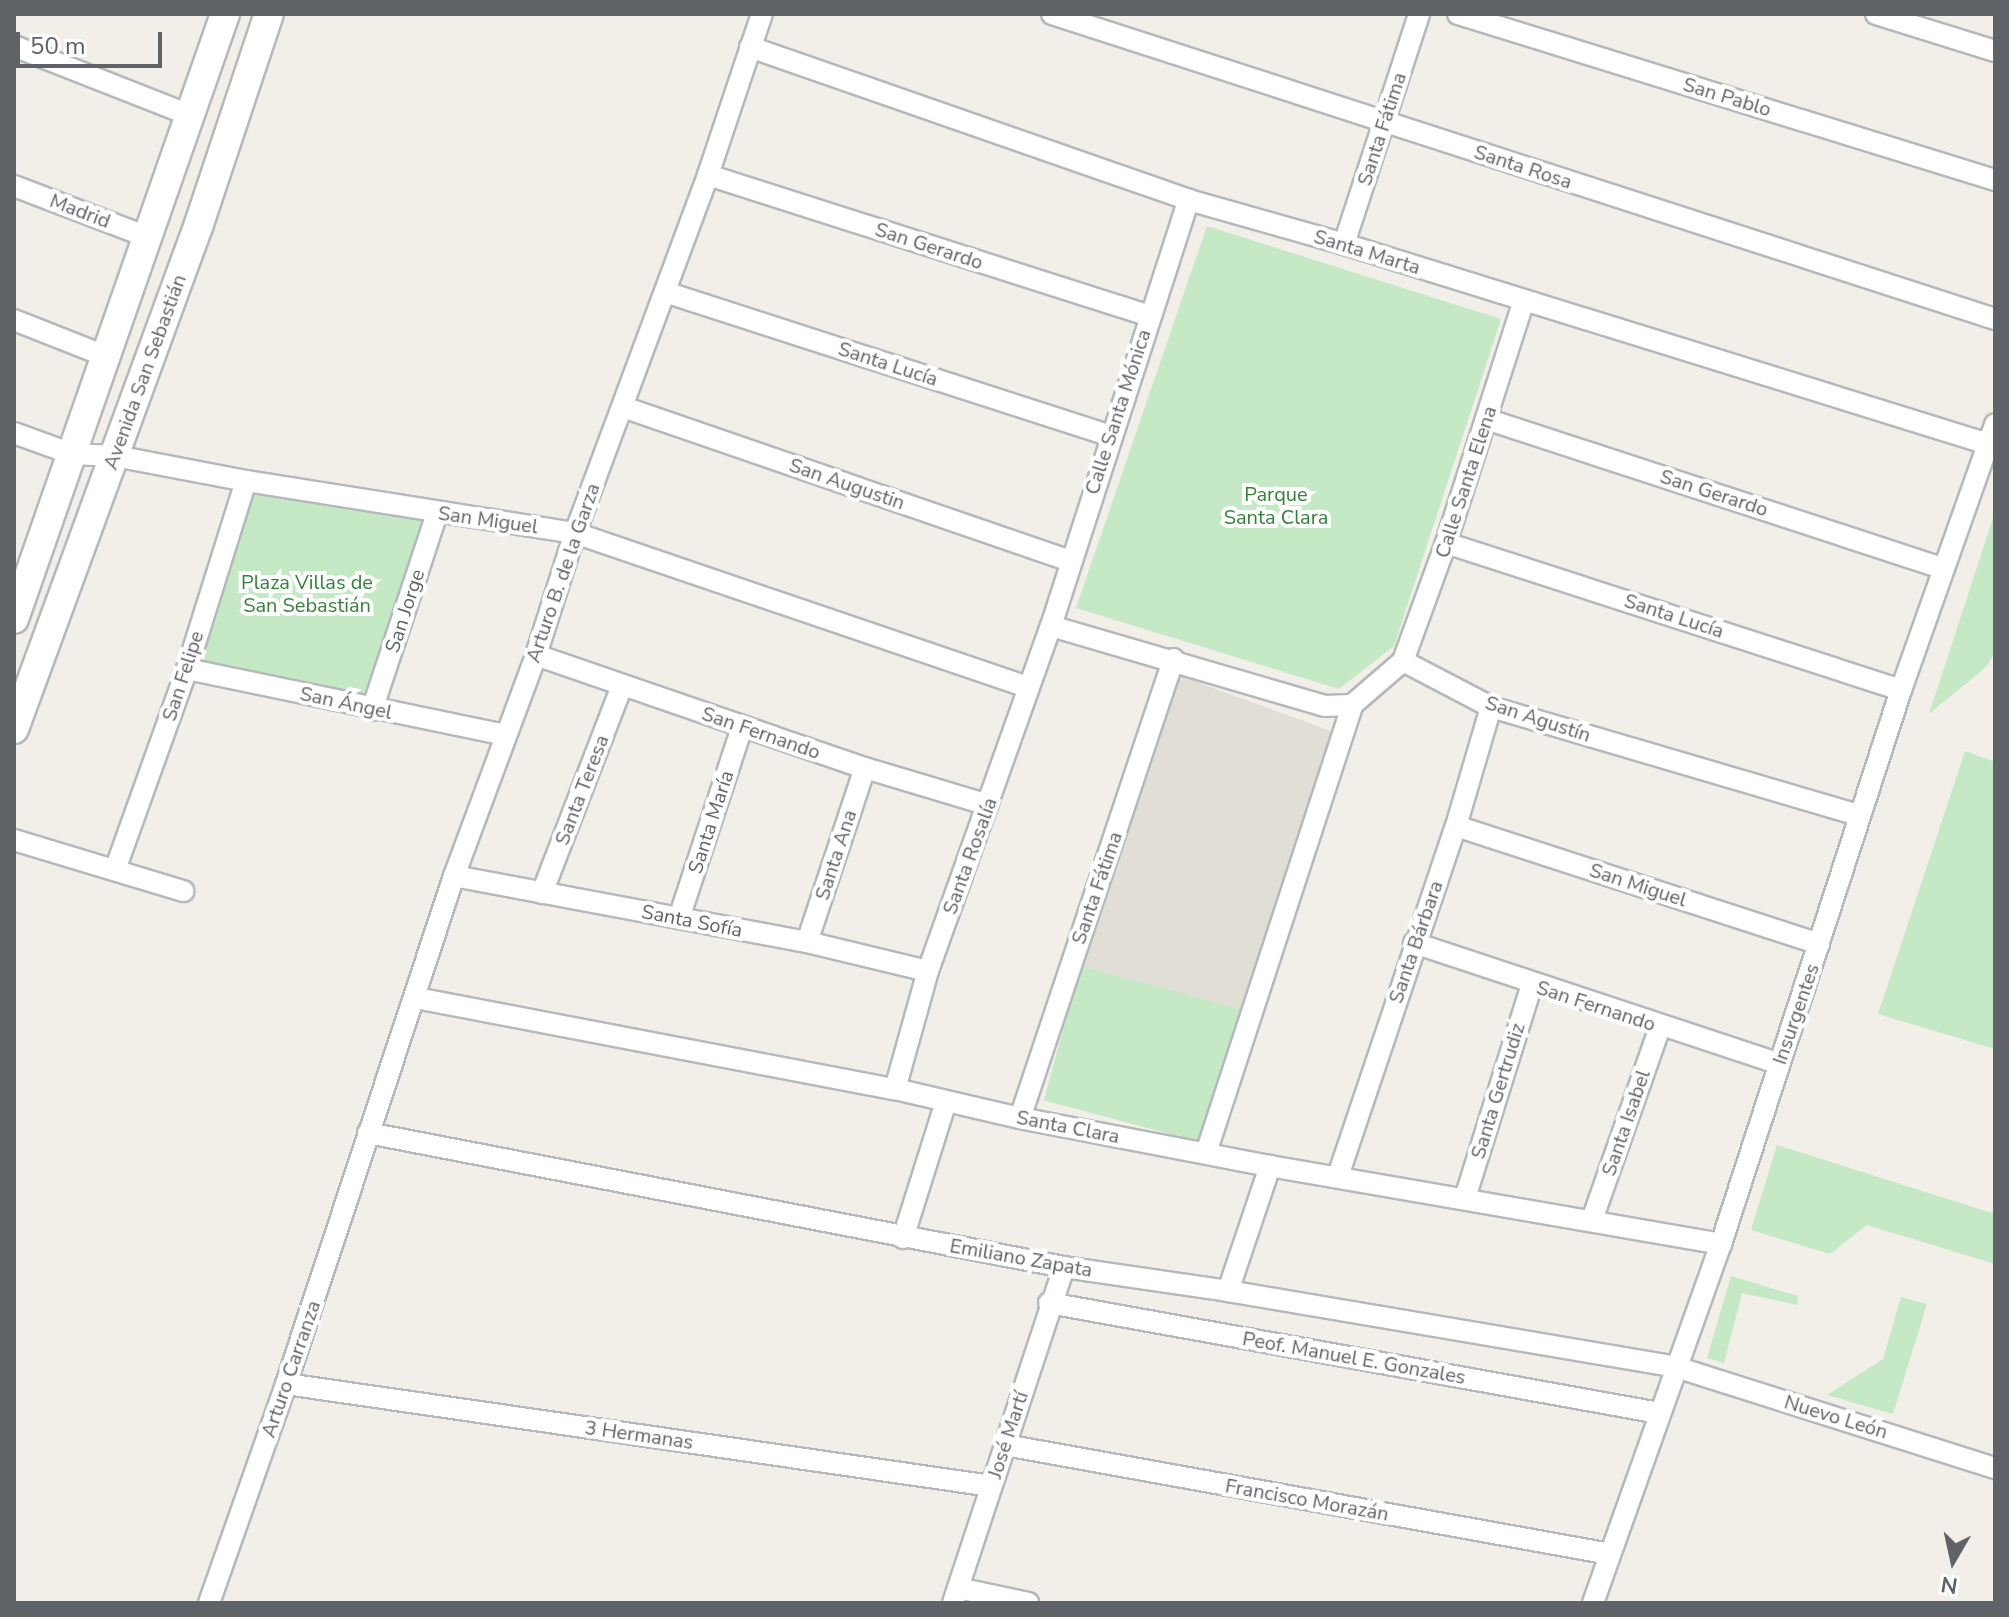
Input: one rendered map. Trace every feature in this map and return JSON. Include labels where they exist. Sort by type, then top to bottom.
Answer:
[{"type":"main road","name":"Avenida San Sebastián","points":[[14,619],[20,584],[72,454],[103,355],[225,14]]},
{"type":"main road","name":"Avenida San Sebastián","points":[[14,729],[199,224],[269,14]]},
{"type":"street","name":"Arturo B. de la Garza","points":[[368,1133],[416,998],[454,876],[536,655],[575,533],[708,175],[762,14]]},
{"type":"street","name":"Santa Rosa","points":[[1052,14],[1995,319]]},
{"type":"street","name":"Santa Fátima","points":[[1344,244],[1419,14]]},
{"type":"street","name":"San Pablo","points":[[1458,14],[1995,180]]},
{"type":"street","points":[[1876,14],[1995,50]]},
{"type":"street","points":[[14,46],[189,115]]},
{"type":"street","name":"Santa Marta","points":[[750,47],[1189,200],[1344,244],[1988,444]]},
{"type":"street","name":"San Gerardo","points":[[708,175],[1149,316]]},
{"type":"street","name":"Madrid","points":[[14,186],[145,236]]},
{"type":"street","name":"Calle Santa Mónica","points":[[1051,626],[1110,436],[1189,200]]},
{"type":"street","name":"Santa Lucía","points":[[665,292],[1110,436]]},
{"type":"street","name":"Calle Santa Elena","points":[[1403,661],[1446,543],[1524,300]]},
{"type":"street","points":[[14,320],[103,355]]},
{"type":"street","name":"San Augustin","points":[[623,407],[1071,561]]},
{"type":"street","name":"San Gerardo","points":[[1486,419],[1943,568]]},
{"type":"street","name":"Insurgentes","points":[[1593,1603],[1721,1244],[1859,815],[1995,424]]},
{"type":"street","name":"San Miguel","points":[[14,433],[72,454],[115,456],[437,513],[575,533],[1027,687]]},
{"type":"street","name":"San Felipe","points":[[115,870],[187,669],[246,481]]},
{"type":"street","name":"San Jorge","points":[[372,710],[437,513]]},
{"type":"street","name":"Santa Lucía","points":[[1446,543],[1901,690]]},
{"type":"street","points":[[1051,626],[1174,659],[1324,706],[1352,705]]},
{"type":"street","name":"Santa Rosalía","points":[[895,1089],[928,971],[1051,626]]},
{"type":"street","name":"San Fernando","points":[[536,655],[865,768],[988,805]]},
{"type":"street","name":"Santa Fátima","points":[[1020,1118],[1174,659]]},
{"type":"street","points":[[1206,1153],[1352,705],[1403,661]]},
{"type":"street","name":"San Agustín","points":[[1403,661],[1491,707],[1859,815]]},
{"type":"street","name":"San Ángel","points":[[187,669],[372,710],[505,735]]},
{"type":"street","name":"Santa Teresa","points":[[542,893],[622,686]]},
{"type":"street","name":"Santa Bárbara","points":[[1338,1176],[1414,943],[1456,826],[1491,707]]},
{"type":"street","name":"Santa María","points":[[679,918],[742,727]]},
{"type":"street","name":"Santa Ana","points":[[807,942],[865,768]]},
{"type":"street","name":"San Miguel","points":[[1456,826],[1819,944]]},
{"type":"street","points":[[14,840],[183,891]]},
{"type":"street","name":"Santa Sofía","points":[[454,876],[807,942],[928,971]]},
{"type":"street","name":"San Fernando","points":[[1414,943],[1779,1064]]},
{"type":"street","name":"Santa Gertrudiz","points":[[1465,1198],[1532,984]]},
{"type":"street","name":"Santa Clara","points":[[416,998],[895,1089],[1020,1118],[1270,1166],[1721,1244]]},
{"type":"street","name":"Santa Isabel","points":[[1592,1220],[1660,1027]]},
{"type":"street","points":[[903,1238],[946,1102]]},
{"type":"street","name":"Emiliano Zapata","points":[[368,1133],[1064,1267],[1228,1291],[1676,1367]]},
{"type":"street","name":"Arturo Carranza","points":[[209,1603],[286,1384],[368,1133]]},
{"type":"street","points":[[1228,1291],[1270,1166]]},
{"type":"street","name":"José Martí","points":[[955,1596],[1049,1303],[1064,1267]]},
{"type":"street","name":"Peof. Manuel E. Gonzales","points":[[1049,1303],[1659,1413]]},
{"type":"street","name":"Nuevo León","points":[[1676,1367],[1995,1468]]},
{"type":"street","name":"3 Hermanas","points":[[286,1384],[991,1486]]},
{"type":"street","name":"Francisco Morazán","points":[[1005,1445],[1610,1554]]},
{"type":"street","points":[[955,1596],[1028,1603]]},
{"type":"shaded area","points":[[1172,673],[1340,734],[1235,1023],[1067,961]]},
{"type":"green space","name":"Parque Santa Clara","points":[[1207,226],[1501,319],[1394,646],[1339,689],[1076,608]]},
{"type":"green space","name":"Plaza Villas de San Sebastián","points":[[250,485],[423,518],[370,699],[193,661]]},
{"type":"green space","points":[[1995,512],[1995,652],[1986,667],[1929,714]]},
{"type":"green space","points":[[1965,751],[1995,762],[1995,1049],[1878,1014]]},
{"type":"green space","points":[[1080,966],[1241,1009],[1205,1143],[1044,1100]]},
{"type":"green space","points":[[1777,1145],[1995,1214],[1995,1264],[1867,1225],[1830,1254],[1751,1230]]},
{"type":"green space","points":[[1731,1276],[1798,1296],[1797,1305],[1742,1293],[1724,1363],[1707,1358]]},
{"type":"green space","points":[[1901,1297],[1927,1304],[1893,1414],[1827,1395],[1883,1359]]}]
